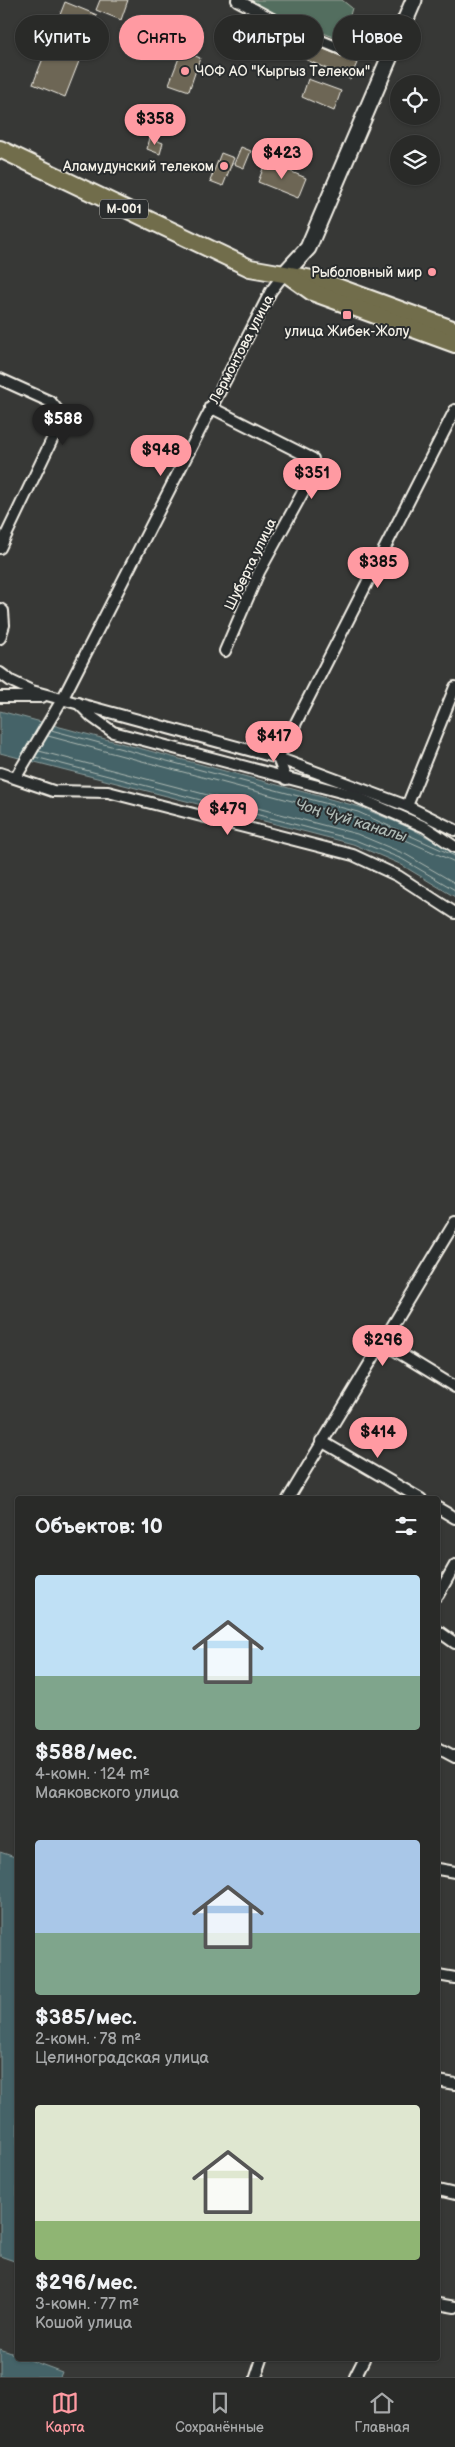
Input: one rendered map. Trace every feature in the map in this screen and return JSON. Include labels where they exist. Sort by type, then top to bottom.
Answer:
[{"type":"main road","name":"Лермонтова улица","points":[[285,273],[308,248],[414,0]]},
{"type":"main road","name":"М-001","points":[[0,149],[250,268],[318,280],[455,330]]},
{"type":"main road","name":"М-001","points":[[285,273],[312,292],[455,344]]},
{"type":"street","points":[[237,0],[285,26],[333,46]]},
{"type":"street","name":"Лермонтова улица","points":[[19,773],[63,698],[270,291],[285,273]]},
{"type":"street","points":[[0,379],[51,402],[60,412],[59,425],[0,548]]},
{"type":"street","name":"Шуберта улица","points":[[210,407],[313,459],[314,472],[259,572],[224,651]]},
{"type":"street","points":[[286,779],[278,758],[455,410]]},
{"type":"street","points":[[0,609],[3,611],[4,625],[0,638]]},
{"type":"street","points":[[0,673],[11,681],[32,691],[278,758],[408,806],[455,830]]},
{"type":"street","points":[[408,806],[455,687]]},
{"type":"street","points":[[0,697],[63,698]]},
{"type":"street","points":[[77,702],[92,717],[113,732],[352,795],[425,827],[455,847]]},
{"type":"street","points":[[0,773],[19,773],[53,791],[108,792],[353,855],[398,876],[455,913]]},
{"type":"street","points":[[290,1496],[321,1441],[383,1343],[455,1222]]},
{"type":"street","points":[[383,1343],[455,1388]]},
{"type":"street","points":[[321,1441],[416,1496]]},
{"type":"street","points":[[440,1509],[455,1518]]},
{"type":"street","points":[[440,1591],[455,1565]]},
{"type":"street","points":[[440,1632],[455,1643]]},
{"type":"street","points":[[440,1749],[455,1757]]},
{"type":"street","points":[[440,1873],[455,1872]]},
{"type":"street","points":[[440,1975],[455,1978]]},
{"type":"street","points":[[440,2081],[455,2084]]},
{"type":"street","points":[[440,2190],[455,2194]]},
{"type":"street","points":[[440,2304],[455,2307]]},
{"type":"street","points":[[256,2377],[261,2361]]},
{"type":"street","points":[[355,2377],[363,2361]]},
{"type":"green space","points":[[250,0],[342,0],[352,8],[350,15],[333,15],[333,37],[323,33],[323,15],[280,15]]},
{"type":"water","name":"Чоң Чүй каналы","points":[[0,711],[360,807],[410,828],[455,852],[455,897],[400,864],[353,844],[0,753]]},
{"type":"water","points":[[0,1852],[15,1857],[15,2261],[0,2256]]},
{"type":"water","points":[[0,2349],[15,2354],[15,2361],[32,2361],[62,2372],[60,2377],[0,2377]]},
{"type":"building","points":[[100,0],[128,0],[123,15],[119,15],[119,19],[96,10]]},
{"type":"building","points":[[65,2],[97,15],[60,15]]},
{"type":"building","points":[[323,49],[333,53],[333,60],[350,60],[357,63],[350,79],[307,60],[323,60]]},
{"type":"building","points":[[42,60],[79,60],[65,97],[33,84]]},
{"type":"building","name":"ЧОФ АО \"Кыргыз Телеком\"","points":[[178,60],[199,60],[189,91],[169,84]]},
{"type":"building","points":[[308,79],[341,91],[334,111],[302,97]]},
{"type":"building","points":[[150,138],[163,143],[160,154],[147,149]]},
{"type":"building","points":[[241,147],[251,151],[244,168],[234,164]]},
{"type":"building","name":"Аламудунский телеком","points":[[221,153],[234,158],[223,186],[210,181]]},
{"type":"building","points":[[266,161],[306,178],[298,198],[258,182]]},
{"type":"place","name":"ЧОФ АО \"Кыргыз Телеком\"","points":[[185,71]]},
{"type":"place","name":"Аламудунский телеком","points":[[224,166]]},
{"type":"place","name":"Рыболовный мир","points":[[432,272]]},
{"type":"place","name":"улица Жибек-Жолу","points":[[347,315]]}]
